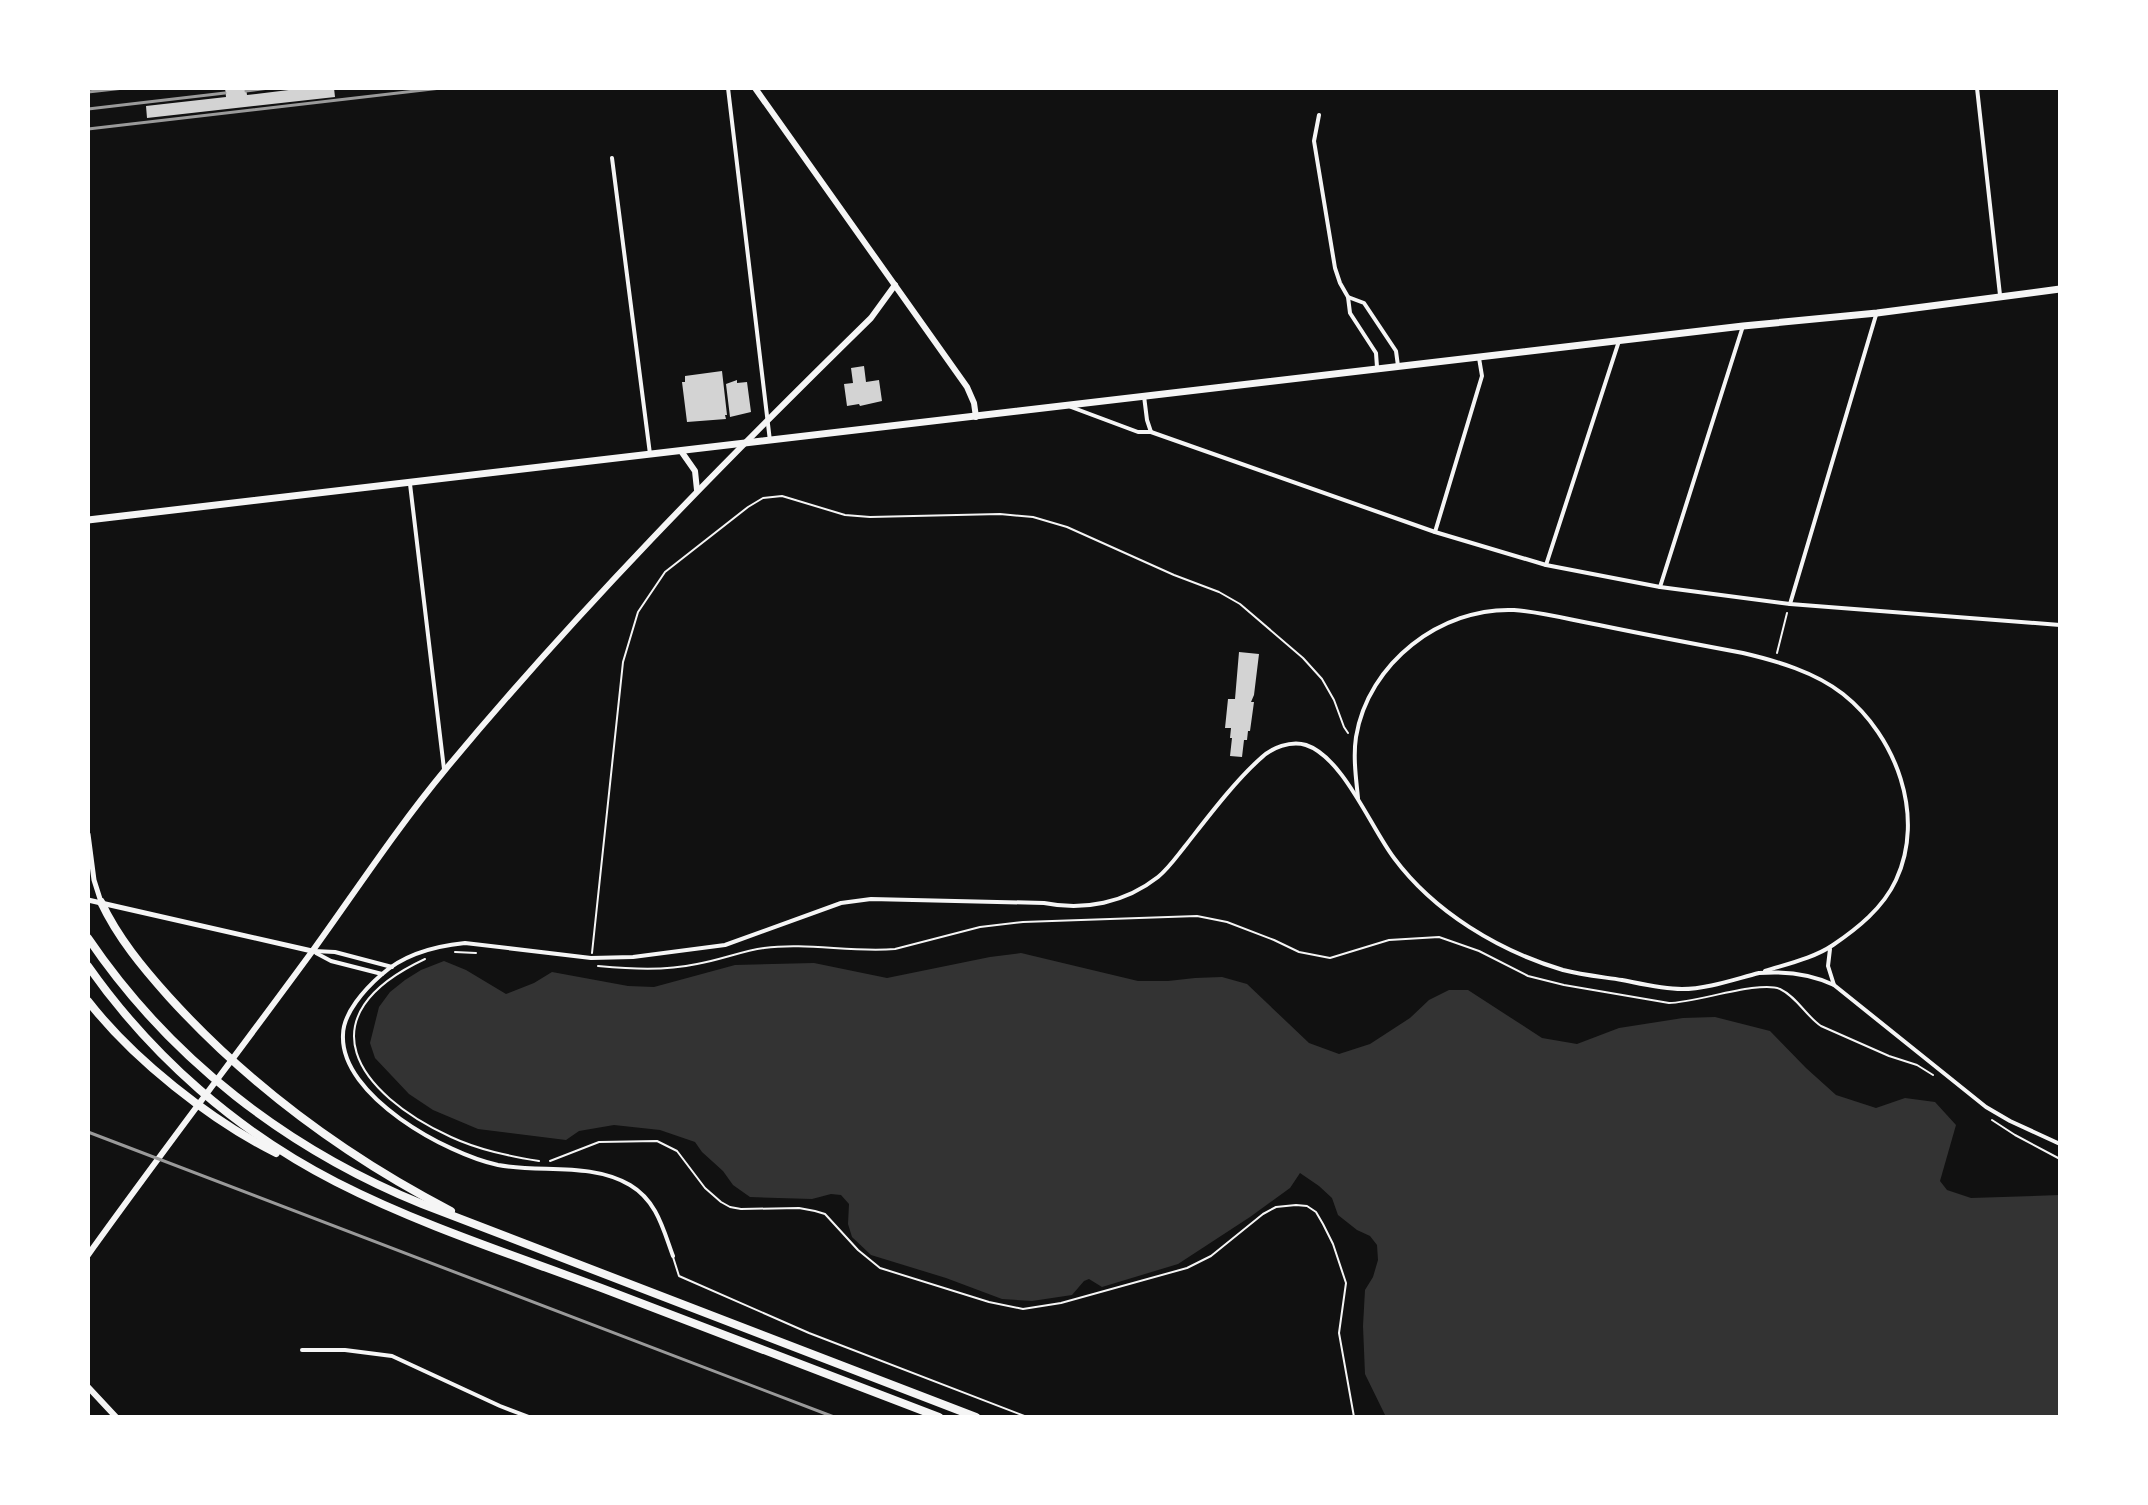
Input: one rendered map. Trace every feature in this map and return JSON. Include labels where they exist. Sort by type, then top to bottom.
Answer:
[{"type":"highway","points":[[101,902],[116,931],[136,958],[208,1038],[250,1077],[299,1116],[376,1169],[445,1208],[502,1235]]},
{"type":"highway","points":[[88,938],[139,1005],[192,1060],[236,1097],[292,1137],[346,1169],[405,1198],[976,1417]]},
{"type":"highway","points":[[88,966],[133,1023],[222,1115]]},
{"type":"highway","points":[[88,1001],[126,1044],[174,1085],[321,1174],[407,1214],[939,1417]]},
{"type":"main road","points":[[755,88],[967,387],[976,417]]},
{"type":"main road","points":[[88,1255],[444,771],[523,679],[697,492],[871,318],[895,285]]},
{"type":"main road","points":[[88,520],[1743,326],[1877,313],[2060,289]]},
{"type":"main road","points":[[681,451],[695,471],[697,492]]},
{"type":"main road","points":[[88,1387],[116,1417]]},
{"type":"street","points":[[728,88],[770,441]]},
{"type":"street","points":[[1977,88],[2000,295]]},
{"type":"street","points":[[1319,115],[1314,141],[1335,268],[1348,297],[1350,313],[1376,353],[1378,370]]},
{"type":"street","points":[[612,158],[650,454]]},
{"type":"street","points":[[1348,297],[1364,303],[1396,351],[1399,367]]},
{"type":"street","points":[[1790,604],[1877,313]]},
{"type":"street","points":[[1660,587],[1743,326]]},
{"type":"street","points":[[1546,565],[1619,341]]},
{"type":"street","points":[[1435,532],[1482,376],[1479,358]]},
{"type":"street","points":[[1144,396],[1151,432]]},
{"type":"street","points":[[1069,406],[1435,532],[1546,565],[1660,587],[1790,604],[2060,625]]},
{"type":"street","points":[[410,482],[444,771]]},
{"type":"street","points":[[673,1256],[655,1208],[631,1185],[603,1174],[498,1165],[469,1155],[411,1126],[367,1091],[349,1062],[342,1037],[348,1016],[359,999],[382,974],[413,954],[448,945],[465,943],[591,958],[633,957],[725,945],[841,903],[871,899],[1068,906],[1109,902],[1146,885],[1168,868],[1262,757],[1271,750],[1295,744],[1307,745],[1335,768],[1359,800],[1395,860],[1454,916],[1535,961],[1566,971],[1685,989],[1759,973],[1798,960],[1831,947],[1862,923],[1876,911],[1896,880],[1905,843],[1907,811],[1902,779],[1886,744],[1873,725],[1843,694],[1827,683],[1775,660],[1513,610],[1481,613],[1435,629],[1397,659],[1377,684],[1355,738],[1359,800]]},
{"type":"street","points":[[88,834],[94,880],[101,902]]},
{"type":"street","points":[[88,900],[392,967]]},
{"type":"street","points":[[1831,947],[1828,966],[1834,985]]},
{"type":"street","points":[[312,951],[331,961],[382,974]]},
{"type":"street","points":[[1759,973],[1809,976],[1834,985],[1986,1107],[2060,1144]]},
{"type":"street","points":[[302,1350],[345,1350],[392,1356],[529,1417]]},
{"type":"lane","points":[[673,1256],[679,1276],[809,1333],[1027,1417]]},
{"type":"path","points":[[591,958],[623,662],[638,612],[665,572],[763,498],[782,496],[845,515],[1000,514],[1033,517],[1067,527],[1219,592],[1240,604],[1303,658],[1322,679],[1344,727],[1355,738]]},
{"type":"path","points":[[1775,658],[1787,614]]},
{"type":"path","points":[[593,965],[657,969],[698,964],[765,948],[895,949],[995,925],[1141,916],[1197,916],[1254,931],[1299,952],[1330,958],[1389,940],[1439,937],[1479,951],[1528,976],[1669,1003],[1773,987],[1781,989],[1821,1026],[1917,1065],[1941,1079]]},
{"type":"path","points":[[454,952],[477,953]]},
{"type":"path","points":[[434,956],[413,965],[382,986],[358,1013],[353,1032],[355,1049],[364,1071],[381,1091],[422,1121],[452,1138],[480,1148],[543,1161],[599,1142],[657,1141],[677,1151],[705,1188],[730,1207],[799,1208],[825,1214],[858,1250],[880,1268],[989,1302],[1023,1309],[1039,1307],[1187,1268],[1211,1256],[1276,1207],[1307,1206],[1316,1212],[1323,1224],[1346,1283],[1339,1333],[1354,1417]]},
{"type":"path","points":[[1983,1112],[2015,1135],[2060,1159]]},
{"type":"shaded area","points":[[1021,953],[1138,981],[1222,977],[1247,984],[1309,1043],[1339,1054],[1370,1044],[1410,1018],[1429,1000],[1449,990],[1468,990],[1542,1038],[1577,1044],[1619,1028],[1683,1018],[1715,1017],[1770,1031],[1836,1095],[1876,1108],[1905,1098],[1935,1102],[1956,1125],[1940,1181],[1947,1190],[1971,1198],[2060,1195],[2060,1417],[1386,1417],[1365,1374],[1365,1290],[1378,1260],[1377,1245],[1370,1236],[1338,1215],[1332,1198],[1300,1173],[1290,1188],[1178,1264],[1102,1287],[1089,1279],[1072,1295],[1032,1301],[1002,1299],[871,1255],[852,1237],[848,1224],[849,1204],[841,1195],[812,1199],[750,1197],[733,1185],[695,1142],[660,1130],[614,1125],[579,1131],[566,1140],[478,1129],[433,1110],[409,1094],[375,1058],[370,1043],[379,1007],[390,992],[421,970],[444,961],[506,994],[552,972],[628,986],[654,987],[735,965],[814,963],[887,978]]},
{"type":"building","points":[[225,88],[246,88],[247,95],[334,88],[335,97],[147,118],[146,106],[226,97]]},
{"type":"building","points":[[864,366],[866,382],[879,380],[882,401],[847,406],[844,384],[853,383],[851,368]]},
{"type":"building","points":[[722,371],[726,419],[687,422],[682,382],[685,382],[685,376]]},
{"type":"building","points":[[737,380],[737,383],[747,382],[751,412],[730,417],[726,384]]},
{"type":"building","points":[[1239,652],[1259,654],[1250,731],[1247,740],[1244,740],[1242,757],[1230,756],[1231,728],[1225,728],[1228,699],[1235,699]]},
{"type":"railway","points":[[88,92],[124,88]]},
{"type":"railway","points":[[246,91],[269,88]]},
{"type":"railway","points":[[88,129],[441,88]]},
{"type":"railway","points":[[88,109],[225,93]]},
{"type":"railway","points":[[88,1132],[834,1417]]}]
